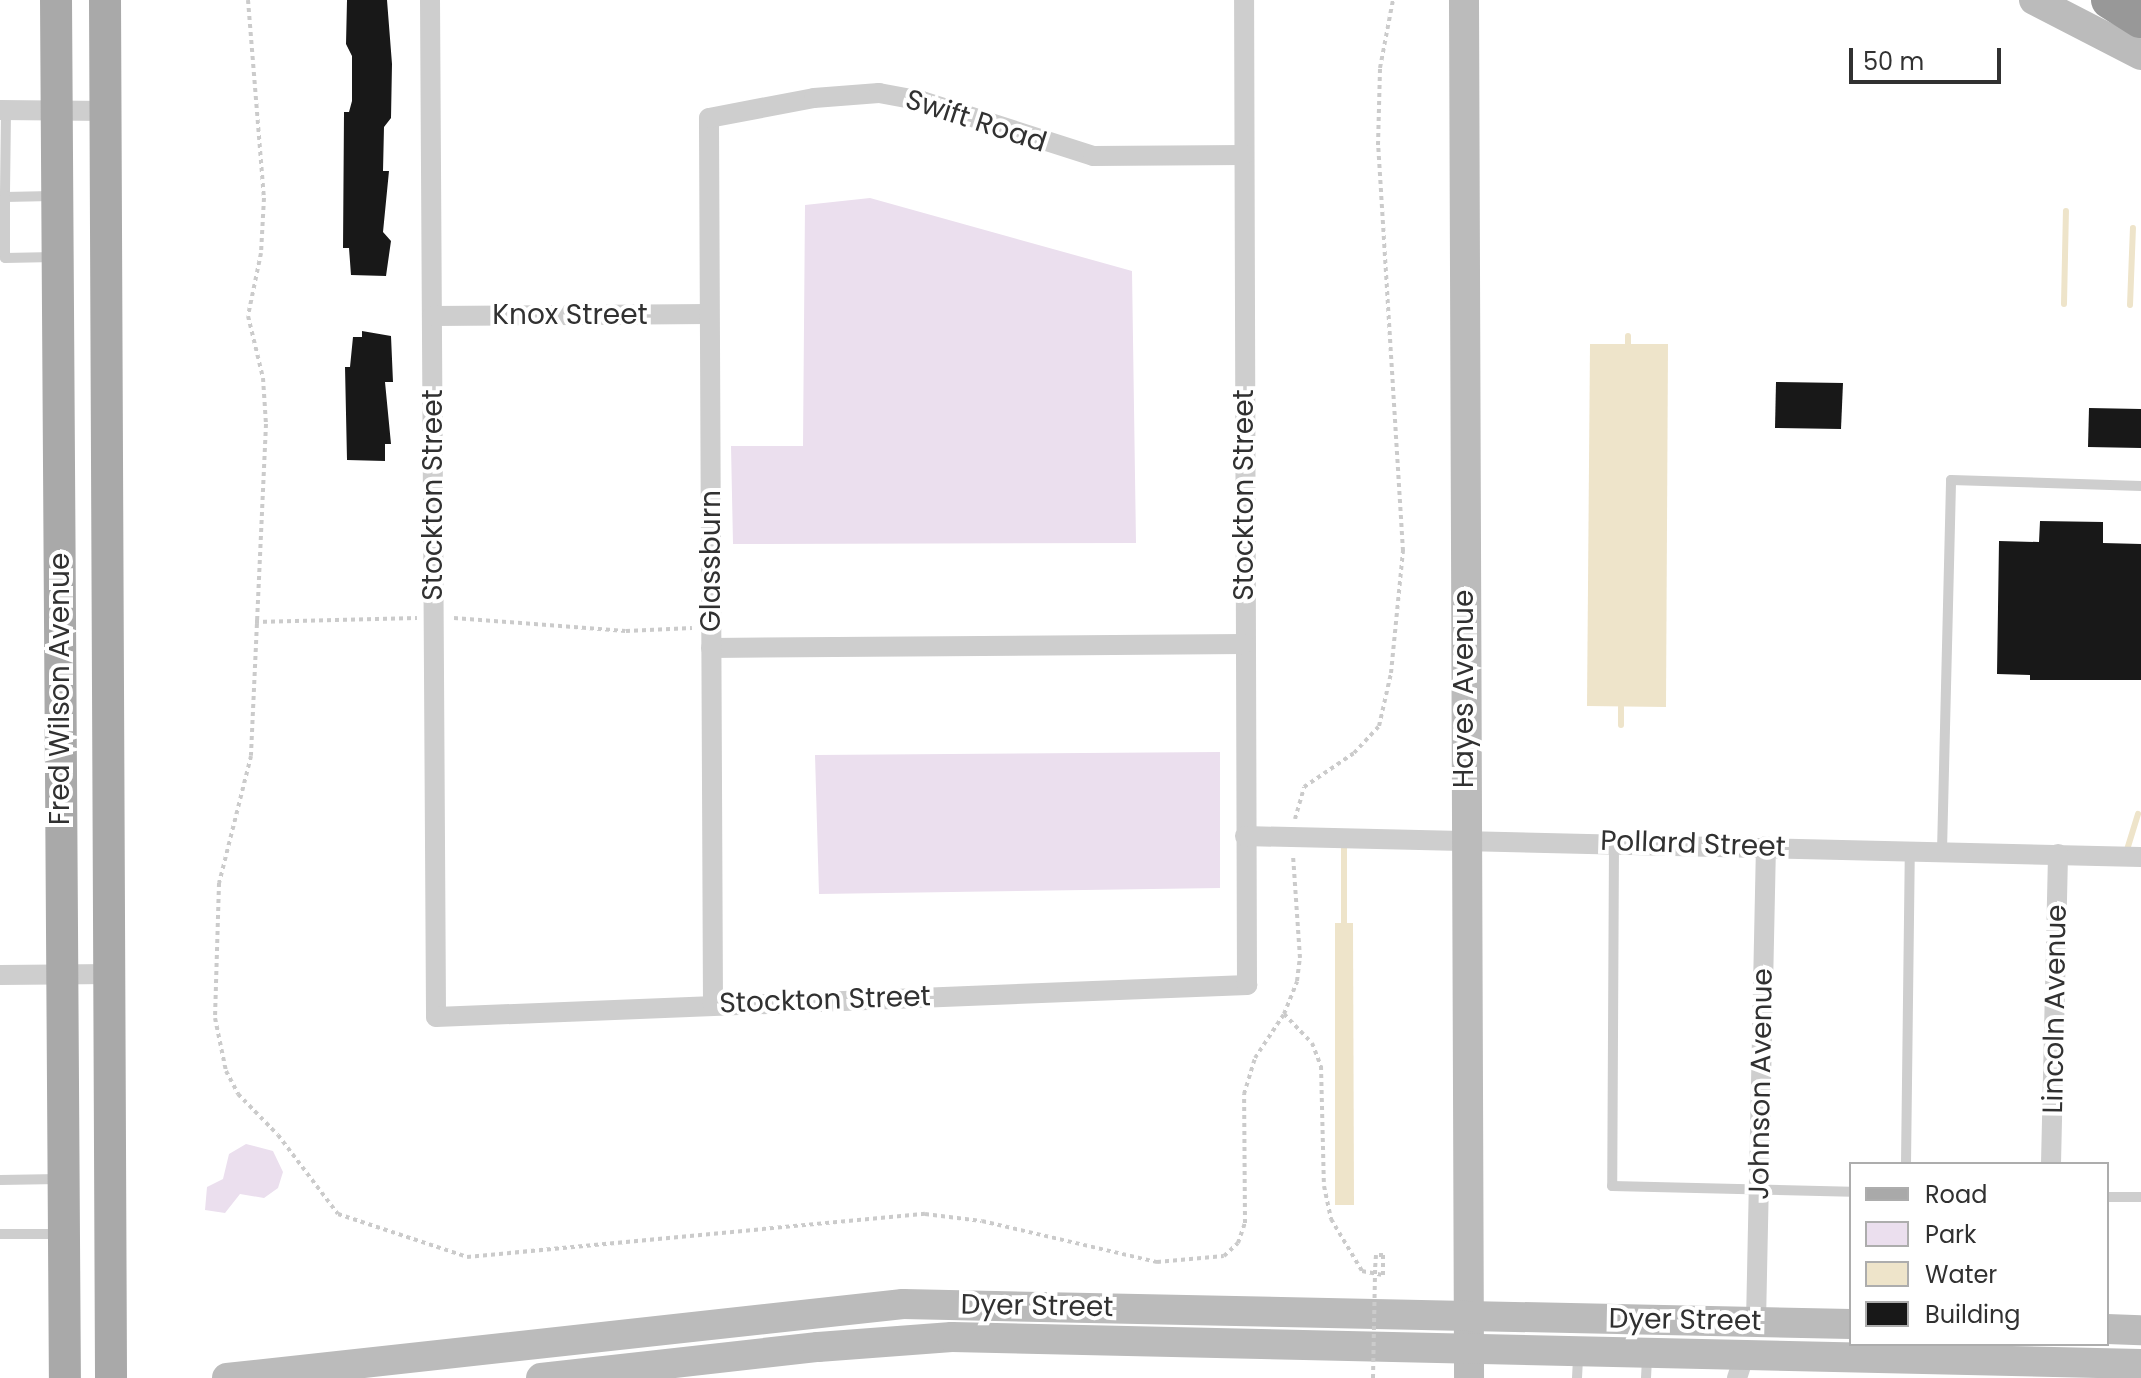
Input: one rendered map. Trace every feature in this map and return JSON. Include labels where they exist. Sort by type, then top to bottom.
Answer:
[{"type":"highway","points":[[2110,0],[2141,19]]},
{"type":"main road","name":"Fred Wilson Avenue","points":[[56,0],[65,1378]]},
{"type":"main road","name":"Fred Wilson Avenue","points":[[105,0],[108,111],[111,1378]]},
{"type":"main road","name":"Hayes Avenue","points":[[1464,0],[1469,1378]]},
{"type":"main road","points":[[2034,0],[2141,55]]},
{"type":"main road","name":"Dyer Street","points":[[227,1378],[903,1304],[1849,1324]]},
{"type":"main road","points":[[2109,1329],[2141,1330]]},
{"type":"main road","name":"Dyer Street","points":[[541,1378],[818,1347],[952,1337],[1470,1346],[1577,1364],[1741,1366],[1868,1357],[2141,1364]]},
{"type":"main road","points":[[1868,1357],[1930,1346]]},
{"type":"main road","points":[[1978,1346],[2033,1362]]},
{"type":"street","name":"Stockton Street","points":[[430,0],[436,1017],[1247,985],[1244,0]]},
{"type":"street","name":"Swift Road","points":[[709,118],[814,98],[879,93],[922,101],[1093,156],[1244,155]]},
{"type":"street","points":[[3,110],[108,111]]},
{"type":"street","name":"Glassburn","points":[[709,118],[713,1005]]},
{"type":"street","name":"Knox Street","points":[[432,316],[709,314]]},
{"type":"street","points":[[711,648],[1244,644]]},
{"type":"street","name":"Pollard Street","points":[[1245,836],[1465,837],[2141,857]]},
{"type":"street","name":"Johnson Avenue","points":[[1756,1322],[1766,846]]},
{"type":"street","name":"Lincoln Avenue","points":[[2051,1162],[2058,854]]},
{"type":"street","points":[[0,975],[111,974]]},
{"type":"lane","points":[[3,110],[5,258],[58,257]]},
{"type":"lane","points":[[5,197],[57,196]]},
{"type":"lane","points":[[1942,851],[1951,480],[2141,486]]},
{"type":"lane","points":[[1614,841],[1612,1186],[1849,1192]]},
{"type":"lane","points":[[1906,1162],[1910,850]]},
{"type":"lane","points":[[0,1180],[65,1179]]},
{"type":"lane","points":[[2109,1197],[2141,1197]]},
{"type":"lane","points":[[0,1234],[66,1234]]},
{"type":"path","points":[[248,0],[264,198],[261,253],[248,309],[263,378],[266,424],[251,756],[219,883],[214,957],[218,1041],[238,1094],[302,1164],[324,1201],[355,1221],[444,1253],[494,1257],[947,1215],[1157,1262],[1216,1259],[1230,1252],[1243,1233],[1244,1094],[1255,1058],[1284,1014],[1300,958],[1292,836],[1304,787],[1354,753],[1379,726],[1391,673],[1403,551],[1386,327],[1378,115],[1380,68],[1393,0]]},
{"type":"path","points":[[255,622],[434,618],[532,620],[626,631],[711,627]]},
{"type":"path","points":[[1284,1014],[1312,1043],[1321,1066],[1324,1186],[1331,1219],[1362,1271],[1383,1275],[1383,1255],[1376,1255],[1373,1378]]},
{"type":"green space","points":[[870,198],[1132,271],[1136,543],[733,544],[731,446],[803,446],[805,205]]},
{"type":"green space","points":[[1220,752],[1220,888],[819,894],[815,755]]},
{"type":"green space","points":[[246,1144],[273,1151],[283,1172],[278,1188],[264,1198],[240,1194],[225,1213],[205,1210],[207,1187],[223,1179],[229,1154]]},
{"type":"water","points":[[1590,344],[1668,344],[1666,707],[1587,706]]},
{"type":"water","points":[[1335,923],[1353,923],[1354,1205],[1335,1205]]},
{"type":"building","points":[[347,0],[387,0],[392,64],[391,118],[384,127],[383,171],[389,171],[383,232],[391,241],[386,276],[351,275],[349,248],[343,248],[344,112],[349,112],[352,101],[352,56],[346,44]]},
{"type":"building","points":[[362,331],[391,336],[393,382],[385,382],[391,444],[385,444],[385,461],[347,460],[345,367],[350,367],[353,337],[362,337]]},
{"type":"building","points":[[1776,382],[1843,383],[1841,429],[1775,428]]},
{"type":"building","points":[[2089,408],[2141,409],[2141,448],[2088,447]]},
{"type":"building","points":[[2040,521],[2103,522],[2103,543],[2141,544],[2141,680],[2030,680],[2030,675],[1997,674],[1999,541],[2039,542]]},
{"type":"waterway","points":[[2064,304],[2066,211]]},
{"type":"waterway","points":[[2130,305],[2133,228]]},
{"type":"waterway","points":[[1628,336],[1628,344]]},
{"type":"waterway","points":[[1621,707],[1621,725]]},
{"type":"waterway","points":[[2126,853],[2138,814]]},
{"type":"waterway","points":[[1344,844],[1344,923]]}]
